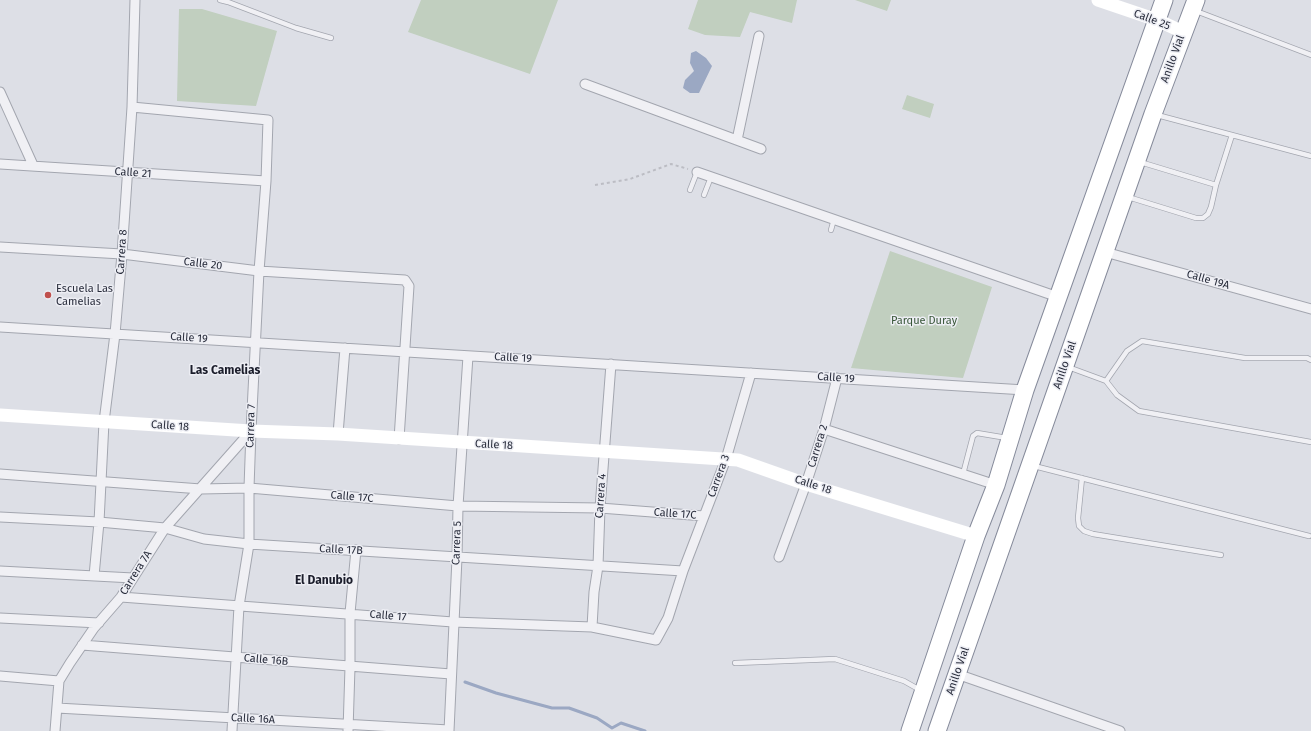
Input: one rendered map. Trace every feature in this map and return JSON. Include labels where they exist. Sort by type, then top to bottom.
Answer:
[{"type":"highway","points":[[910,731],[976,536],[996,485],[1025,390],[1164,0]]},
{"type":"highway","name":"Anillo Vial","points":[[937,731],[1136,161],[1194,5]]},
{"type":"street","name":"Carrera 8","points":[[94,576],[99,522],[104,422],[115,334],[122,254],[132,107],[135,0]]},
{"type":"street","name":"Calle 25","points":[[1098,0],[1157,20],[1183,32]]},
{"type":"street","points":[[737,140],[759,36]]},
{"type":"street","points":[[585,84],[761,149]]},
{"type":"street","points":[[0,92],[33,165]]},
{"type":"street","name":"Carrera 7","points":[[132,107],[268,120],[266,180],[259,271],[251,431],[249,544],[239,606],[232,731]]},
{"type":"street","name":"Calle 21","points":[[0,164],[266,180]]},
{"type":"street","points":[[697,172],[1058,297]]},
{"type":"street","name":"Calle 20","points":[[0,247],[122,254],[259,271],[406,280],[409,286],[404,352]]},
{"type":"street","name":"Calle 19A","points":[[1105,252],[1311,309]]},
{"type":"street","name":"Calle 19","points":[[0,327],[1025,390]]},
{"type":"street","points":[[338,434],[346,348]]},
{"type":"street","points":[[399,439],[404,352]]},
{"type":"street","name":"Carrera 5","points":[[449,731],[458,506],[468,356]]},
{"type":"street","name":"Carrera 4","points":[[592,627],[594,592],[598,566],[600,508],[611,364]]},
{"type":"street","name":"Carrera 3","points":[[653,640],[658,638],[668,618],[683,571],[726,459],[751,373]]},
{"type":"street","name":"Carrera 2","points":[[778,557],[806,484],[824,429],[837,378]]},
{"type":"street","name":"Calle 18","points":[[0,415],[251,431],[338,434],[738,460],[806,484],[976,536]]},
{"type":"street","points":[[824,429],[996,485]]},
{"type":"street","name":"Carrera 7A","points":[[55,731],[59,681],[82,645],[121,597],[165,528],[251,431]]},
{"type":"street","name":"Calle 17C","points":[[0,474],[201,489],[249,488],[458,506],[600,508],[704,516]]},
{"type":"street","name":"Calle 17B","points":[[0,517],[99,522],[165,528],[204,539],[249,544],[683,571]]},
{"type":"street","points":[[348,728],[350,613],[356,550]]},
{"type":"street","points":[[0,571],[133,578]]},
{"type":"street","name":"Calle 17","points":[[121,597],[350,613],[453,622],[592,627],[653,640]]},
{"type":"street","points":[[0,618],[99,623]]},
{"type":"street","name":"Calle 16B","points":[[82,645],[451,674]]},
{"type":"street","points":[[957,674],[1120,731]]},
{"type":"street","points":[[0,676],[59,681]]},
{"type":"street","name":"Calle 16A","points":[[57,708],[232,718],[348,728],[449,731]]},
{"type":"lane","points":[[220,0],[296,28],[331,38]]},
{"type":"lane","points":[[1194,5],[1311,55]]},
{"type":"lane","points":[[1153,114],[1311,156]]},
{"type":"lane","points":[[1124,196],[1196,218],[1203,218],[1208,214],[1211,207],[1216,185],[1232,135]]},
{"type":"lane","points":[[1136,161],[1216,185]]},
{"type":"lane","points":[[690,190],[697,172]]},
{"type":"lane","points":[[704,194],[711,177]]},
{"type":"lane","points":[[831,230],[834,219]]},
{"type":"lane","points":[[1106,381],[1127,352],[1142,341],[1245,358],[1307,358],[1311,360]]},
{"type":"lane","points":[[1065,366],[1106,381],[1117,396],[1139,411],[1311,442]]},
{"type":"lane","points":[[962,474],[974,436],[977,433],[1011,438]]},
{"type":"lane","points":[[1030,465],[1310,536]]},
{"type":"lane","points":[[1082,478],[1078,518],[1079,526],[1084,532],[1220,555]]},
{"type":"lane","points":[[735,663],[835,659],[904,681],[924,692]]},
{"type":"path","points":[[595,185],[630,179],[671,164],[697,172]]},
{"type":"green space","points":[[421,0],[558,0],[530,74],[408,32]]},
{"type":"green space","points":[[698,0],[797,0],[792,23],[750,12],[740,37],[705,35],[688,29]]},
{"type":"green space","points":[[855,0],[891,0],[887,11]]},
{"type":"green space","points":[[179,9],[202,9],[277,31],[256,106],[177,101]]},
{"type":"green space","points":[[907,95],[934,104],[930,118],[902,109]]},
{"type":"green space","name":"Parque Duray","points":[[890,251],[992,287],[963,378],[851,368]]},
{"type":"water","points":[[696,51],[706,58],[712,66],[699,93],[690,93],[683,88],[685,80],[694,71],[690,63],[691,53]]},
{"type":"waterway","points":[[465,682],[496,693],[552,708],[569,708],[597,718],[612,728],[621,723],[645,731]]},
{"type":"place","name":"Escuela Las Camelias","points":[[48,295]]},
{"type":"district","name":"Las Camelias","points":[[225,371]]},
{"type":"district","name":"El Danubio","points":[[324,581]]}]
